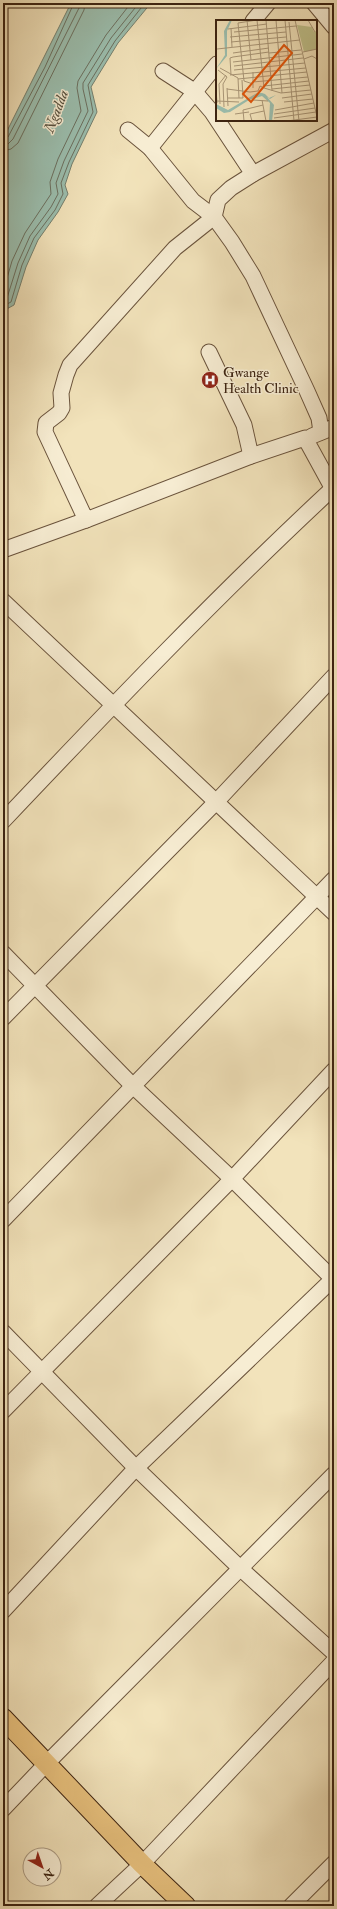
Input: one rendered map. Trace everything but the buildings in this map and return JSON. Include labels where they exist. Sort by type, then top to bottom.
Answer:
[{"type":"main road","points":[[3,1718],[142,1864],[186,1906]]},
{"type":"street","points":[[254,20],[268,3]]},
{"type":"street","points":[[314,3],[334,27]]},
{"type":"street","points":[[150,148],[216,65]]},
{"type":"street","points":[[163,70],[194,91],[216,118]]},
{"type":"street","points":[[218,121],[253,174]]},
{"type":"street","points":[[3,550],[86,520],[251,456],[327,430],[319,418],[253,276],[214,217],[193,201],[150,148],[128,130]]},
{"type":"street","points":[[86,520],[45,432],[46,423],[59,413],[62,408],[61,393],[70,365],[175,248],[214,217],[218,200],[231,188],[253,174],[334,130]]},
{"type":"street","points":[[209,352],[244,425],[251,456]]},
{"type":"street","points":[[3,821],[114,704],[290,528],[333,490],[305,438]]},
{"type":"street","points":[[6,610],[114,704],[334,913]]},
{"type":"street","points":[[3,1018],[217,801],[334,676]]},
{"type":"street","points":[[3,1220],[334,879]]},
{"type":"street","points":[[3,954],[133,1086],[232,1179],[334,1279],[136,1468],[3,1611]]},
{"type":"street","points":[[3,1411],[232,1179],[334,1070]]},
{"type":"street","points":[[3,1332],[136,1468],[241,1569],[334,1653]]},
{"type":"street","points":[[3,1809],[334,1474]]},
{"type":"street","points":[[97,1906],[142,1864],[334,1661]]},
{"type":"street","points":[[291,1906],[334,1863]]},
{"type":"water","name":"Ngadda","points":[[71,3],[151,3],[118,43],[91,87],[97,112],[72,164],[65,185],[68,194],[58,212],[38,240],[26,267],[14,305],[3,311],[3,139]]},
{"type":"place","name":"Gwange Health Clinic","points":[[210,380]]}]
